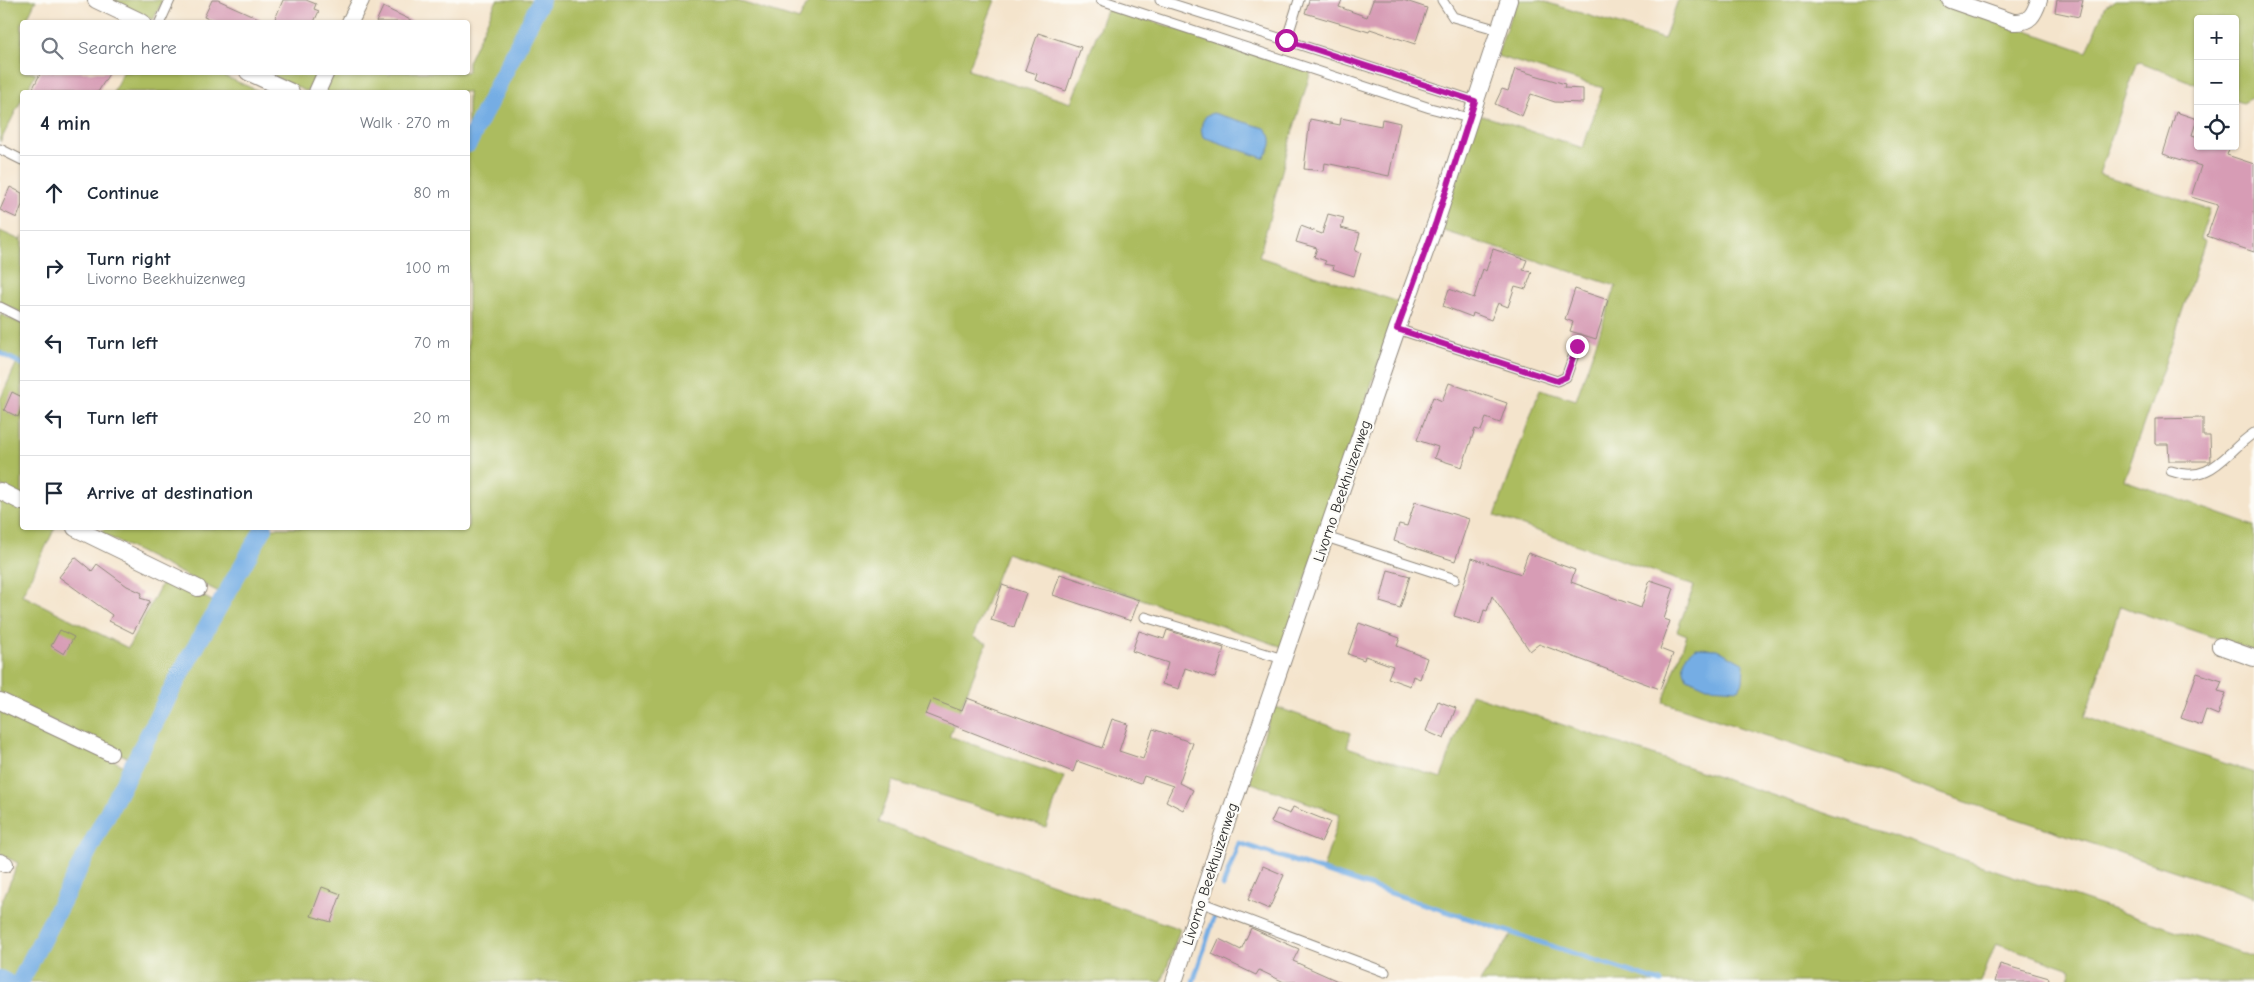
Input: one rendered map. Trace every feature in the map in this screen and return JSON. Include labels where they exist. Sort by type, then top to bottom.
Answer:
[{"type":"street","points":[[96,0],[138,20]]},
{"type":"street","points":[[351,20],[361,0]]},
{"type":"street","name":"Livorno Beekhuizenweg","points":[[1174,982],[1283,659],[1436,222],[1509,0]]},
{"type":"street","points":[[1950,0],[2013,22],[2022,23],[2031,19],[2039,0]]},
{"type":"street","points":[[254,75],[287,90]]},
{"type":"street","points":[[318,90],[325,75]]},
{"type":"street","points":[[0,491],[20,501]]},
{"type":"street","points":[[78,530],[198,588]]},
{"type":"street","points":[[2220,646],[2254,658]]},
{"type":"street","points":[[0,701],[110,753]]},
{"type":"lane","points":[[161,20],[170,0]]},
{"type":"lane","points":[[1101,0],[1430,108],[1469,118]]},
{"type":"lane","points":[[1160,0],[1475,101]]},
{"type":"lane","points":[[1286,40],[1299,0]]},
{"type":"lane","points":[[1442,0],[1453,17],[1460,21],[1499,30]]},
{"type":"lane","points":[[0,149],[20,159]]},
{"type":"lane","points":[[0,307],[20,317]]},
{"type":"lane","points":[[1397,329],[1557,381],[1566,377],[1577,346]]},
{"type":"lane","points":[[2172,471],[2196,475],[2209,471],[2254,432]]},
{"type":"lane","points":[[1326,537],[1455,579]]},
{"type":"lane","points":[[1145,617],[1283,659]]},
{"type":"lane","points":[[1200,902],[1385,972]]},
{"type":"green space","points":[[0,0],[36,0],[27,19],[29,20],[20,20],[20,75],[35,75],[27,90],[20,90],[20,103],[0,142]]},
{"type":"green space","points":[[112,0],[163,0],[153,20]]},
{"type":"green space","points":[[497,0],[541,0],[470,140],[470,90],[325,90],[333,75],[470,75],[470,58]]},
{"type":"green space","points":[[547,0],[734,0],[799,20],[809,0],[995,0],[968,70],[1071,103],[1107,7],[1311,71],[1259,257],[1399,302],[1283,647],[1006,553],[973,637],[987,643],[949,736],[1064,777],[1046,827],[893,781],[879,822],[1180,929],[1162,982],[28,982],[146,753],[207,640],[270,530],[470,530],[470,150]]},
{"type":"green space","points":[[1516,0],[1539,0],[1664,39],[1678,0],[1939,0],[2087,52],[2104,8],[2115,0],[2254,0],[2254,97],[2243,103],[2239,102],[2239,15],[2194,15],[2194,83],[2138,61],[2099,174],[2210,209],[2200,239],[2205,241],[2124,480],[2254,526],[2254,651],[2120,606],[2085,717],[2254,773],[2254,897],[1663,702],[1687,635],[1677,631],[1694,586],[1495,516],[1540,389],[1576,400],[1616,286],[1441,230],[1478,114],[1583,148],[1603,88],[1497,56]]},
{"type":"green space","points":[[122,75],[222,75],[256,90],[114,90]]},
{"type":"green space","points":[[271,75],[320,75],[313,90],[303,90]]},
{"type":"green space","points":[[0,231],[20,240],[20,312],[0,302]]},
{"type":"green space","points":[[0,314],[20,323],[20,495],[0,485],[0,400],[17,362],[0,353]]},
{"type":"green space","points":[[0,497],[20,508],[20,530],[54,530],[22,595],[128,648],[165,577],[220,605],[180,674],[135,761],[0,695]]},
{"type":"green space","points":[[103,530],[263,530],[225,595],[101,533]]},
{"type":"green space","points":[[1471,694],[2254,957],[2254,982],[2067,982],[2071,969],[1996,943],[1981,982],[1480,982],[1513,932],[1323,869],[1340,814],[1249,782],[1273,706],[1351,733],[1347,747],[1441,778]]},
{"type":"green space","points":[[0,707],[131,769],[20,982],[0,982],[0,906],[18,863],[0,854]]},
{"type":"water","points":[[1213,113],[1265,128],[1271,140],[1266,155],[1263,158],[1203,137],[1202,123],[1207,115]]},
{"type":"water","points":[[1697,648],[1717,649],[1744,664],[1743,682],[1739,689],[1707,687],[1687,678],[1684,669],[1686,657]]},
{"type":"building","points":[[212,0],[218,0],[263,20],[212,20],[204,17]]},
{"type":"building","points":[[283,0],[306,0],[316,4],[314,9],[319,11],[315,20],[275,19]]},
{"type":"building","points":[[1309,0],[1342,0],[1339,7],[1367,17],[1373,0],[1403,0],[1427,8],[1415,44],[1370,29],[1369,32],[1305,13]]},
{"type":"building","points":[[2057,0],[2083,0],[2079,17],[2055,12]]},
{"type":"building","points":[[383,7],[411,20],[377,20]]},
{"type":"building","points":[[1038,33],[1081,47],[1066,91],[1035,80],[1037,74],[1025,70]]},
{"type":"building","points":[[1515,69],[1565,84],[1564,88],[1583,89],[1583,103],[1555,102],[1531,94],[1522,116],[1495,104],[1502,89],[1508,91]]},
{"type":"building","points":[[40,75],[108,75],[99,90],[32,90]]},
{"type":"building","points":[[2176,112],[2194,118],[2192,135],[2194,136],[2194,150],[2229,150],[2227,155],[2254,164],[2254,252],[2207,236],[2218,205],[2191,197],[2201,166],[2163,154]]},
{"type":"building","points":[[1341,118],[1381,126],[1382,119],[1400,123],[1389,176],[1325,163],[1324,171],[1304,169],[1310,119],[1340,125]]},
{"type":"building","points":[[10,187],[20,192],[20,210],[17,218],[0,210]]},
{"type":"building","points":[[1328,214],[1344,218],[1341,228],[1360,233],[1355,251],[1361,253],[1354,276],[1333,269],[1334,266],[1324,264],[1326,261],[1314,257],[1317,248],[1296,242],[1301,226],[1322,234]]},
{"type":"building","points":[[1493,249],[1527,260],[1523,270],[1532,272],[1526,289],[1515,286],[1508,307],[1498,303],[1491,320],[1473,313],[1472,317],[1443,306],[1449,289],[1474,298],[1483,269],[1486,271]]},
{"type":"building","points":[[1575,289],[1608,300],[1596,339],[1570,331],[1573,322],[1565,319]]},
{"type":"building","points":[[1449,383],[1507,403],[1500,423],[1486,418],[1481,431],[1475,429],[1462,467],[1434,458],[1438,447],[1417,440],[1433,397],[1442,401]]},
{"type":"building","points":[[12,392],[20,396],[20,412],[18,417],[4,410]]},
{"type":"building","points":[[2203,418],[2203,436],[2210,436],[2211,461],[2169,461],[2168,444],[2155,444],[2155,419]]},
{"type":"building","points":[[1415,502],[1469,519],[1455,561],[1394,541],[1399,524],[1407,526]]},
{"type":"building","points":[[1528,553],[1575,570],[1571,582],[1641,608],[1650,580],[1674,588],[1664,619],[1670,621],[1660,649],[1673,654],[1660,689],[1539,644],[1530,651],[1492,596],[1487,611],[1484,610],[1480,624],[1454,616],[1472,558],[1521,574]]},
{"type":"building","points":[[75,557],[92,571],[97,564],[127,586],[142,593],[140,598],[150,601],[133,633],[109,621],[112,615],[59,577]]},
{"type":"building","points":[[1388,570],[1410,576],[1400,608],[1380,602]]},
{"type":"building","points":[[1060,574],[1139,600],[1131,621],[1053,595]]},
{"type":"building","points":[[1002,585],[1026,593],[1014,627],[991,620]]},
{"type":"building","points":[[1359,623],[1400,638],[1397,646],[1427,658],[1420,679],[1413,676],[1410,686],[1388,678],[1393,666],[1365,656],[1364,660],[1348,654]]},
{"type":"building","points":[[60,630],[74,637],[64,654],[51,646]]},
{"type":"building","points":[[1167,630],[1224,648],[1215,678],[1185,668],[1179,689],[1162,684],[1168,663],[1132,651],[1139,631],[1164,639]]},
{"type":"building","points":[[2197,673],[2222,681],[2218,691],[2226,693],[2218,715],[2206,710],[2201,725],[2181,718]]},
{"type":"building","points":[[967,698],[1102,748],[1112,719],[1128,724],[1119,751],[1143,759],[1153,729],[1193,743],[1179,783],[1193,790],[1183,810],[1166,801],[1173,786],[1144,776],[1141,784],[1077,761],[1073,772],[925,714],[931,699],[962,711]]},
{"type":"building","points":[[1438,701],[1456,708],[1444,739],[1426,731]]},
{"type":"building","points":[[1293,807],[1330,822],[1321,842],[1271,822],[1277,809],[1290,814]]},
{"type":"building","points":[[1263,866],[1284,875],[1269,909],[1248,900]]},
{"type":"building","points":[[322,887],[341,894],[331,922],[311,916]]},
{"type":"building","points":[[1251,928],[1299,949],[1293,961],[1340,982],[1284,982],[1259,970],[1256,975],[1212,954],[1219,939],[1241,950]]},
{"type":"building","points":[[2000,964],[2049,978],[2048,982],[1995,982]]},
{"type":"waterway","points":[[470,140],[541,0]]},
{"type":"waterway","points":[[0,353],[20,363]]},
{"type":"waterway","points":[[20,982],[180,674],[263,530]]},
{"type":"waterway","points":[[1223,886],[1239,843],[1661,982]]},
{"type":"waterway","points":[[1193,982],[1214,918]]},
{"type":"waterway","points":[[0,979],[6,982]]},
{"type":"route","points":[[1286,40],[1475,101],[1436,222],[1397,329],[1557,381],[1566,377],[1577,346]]}]
